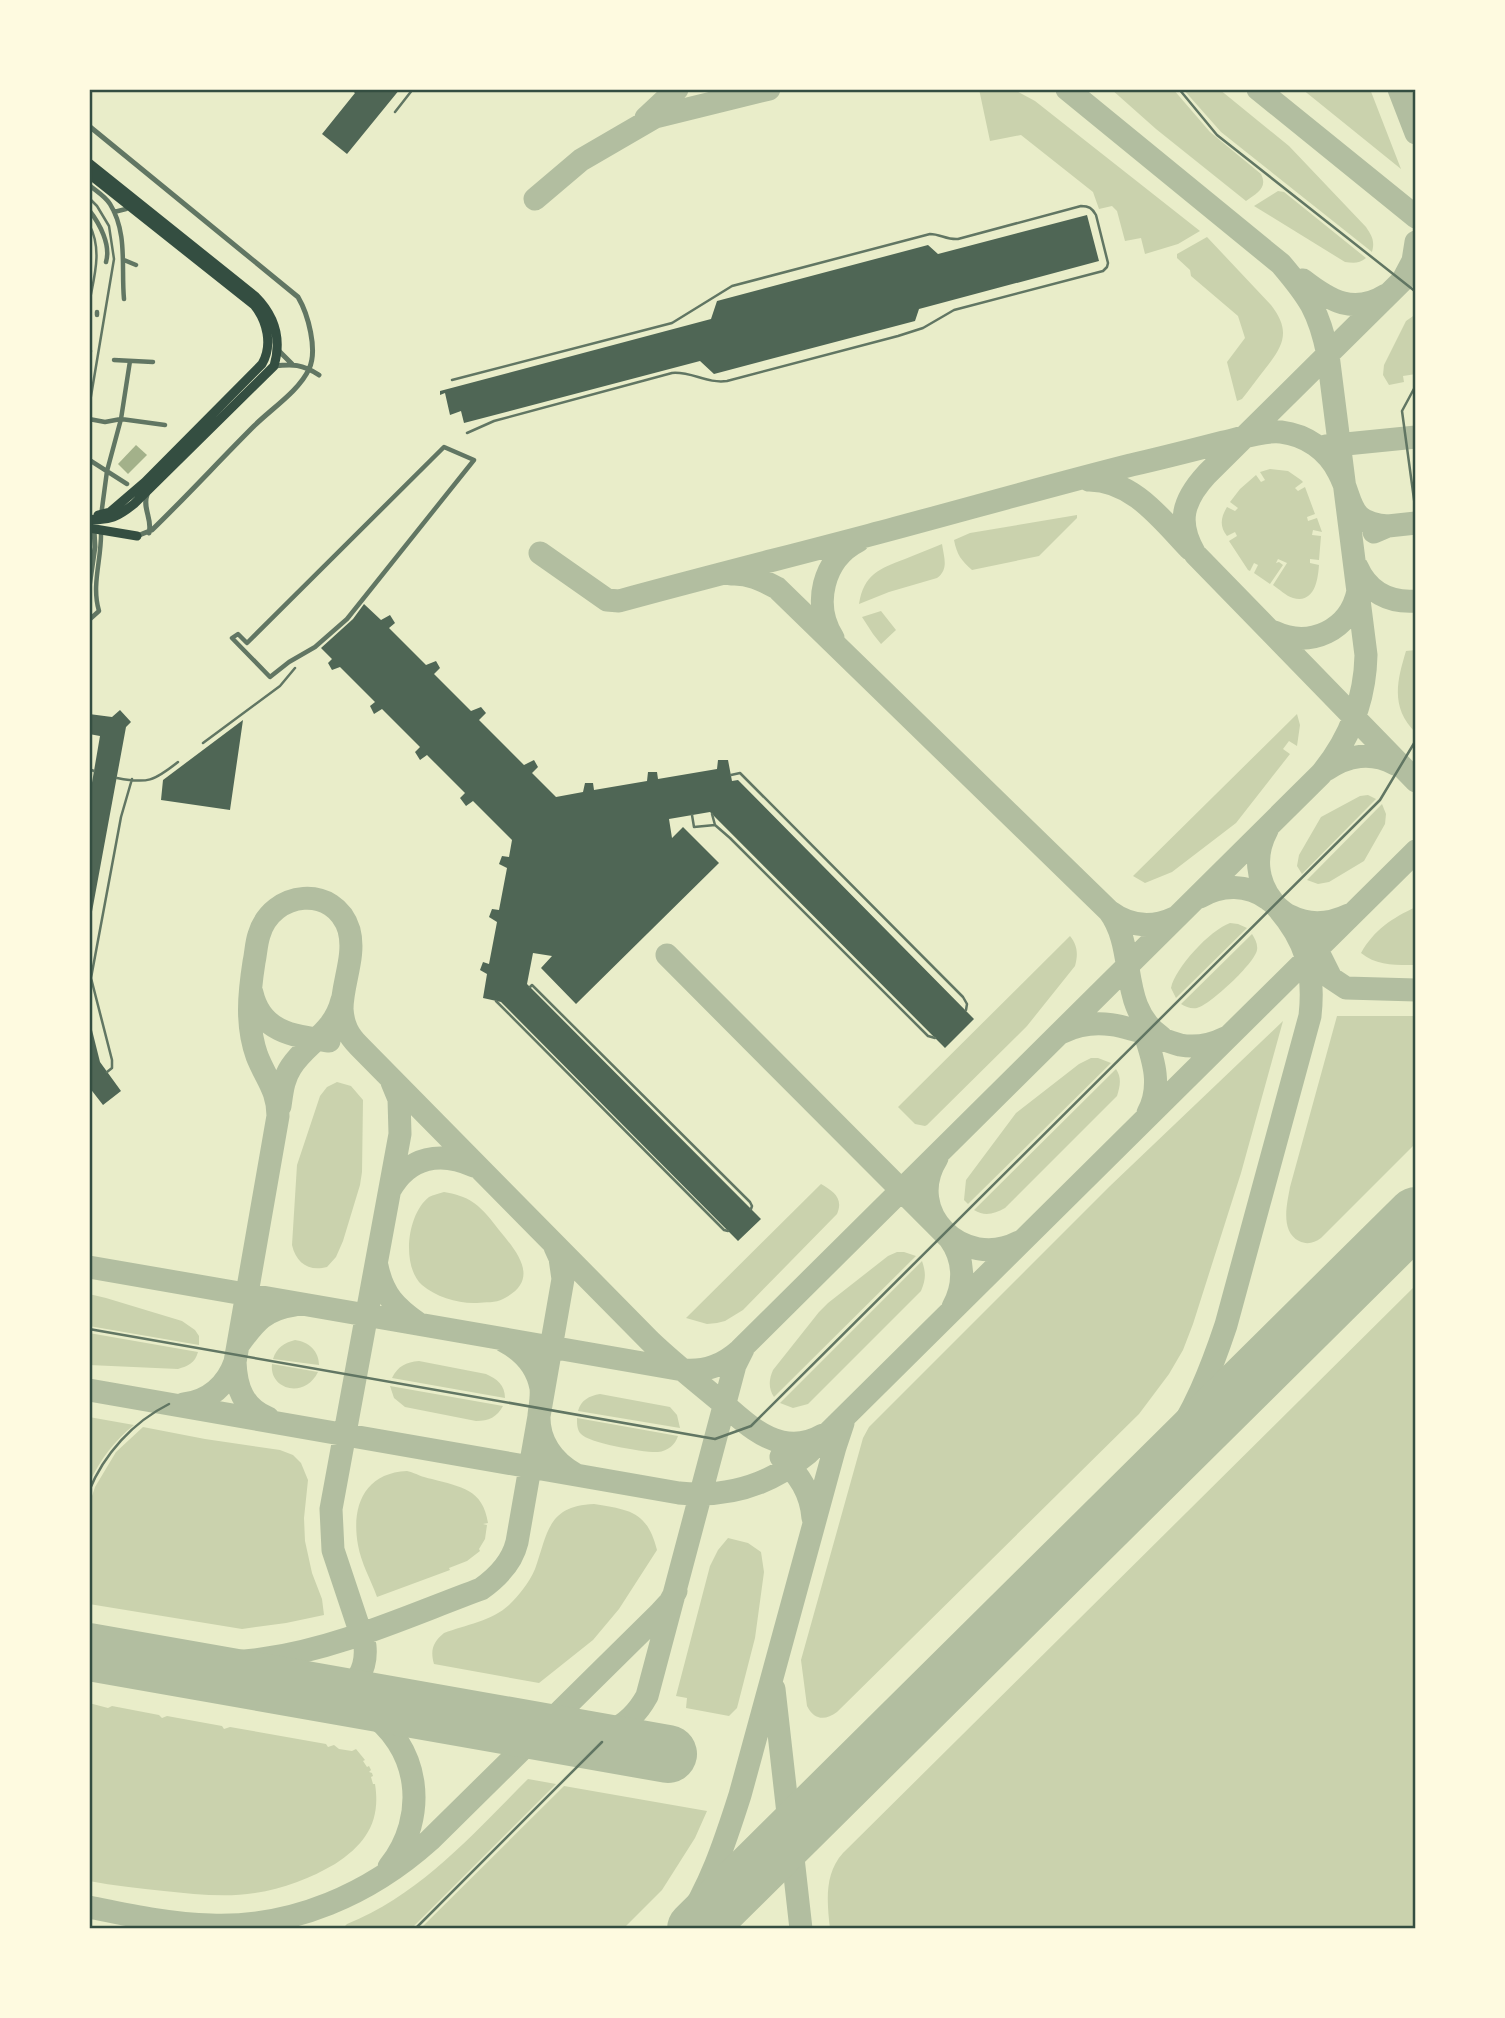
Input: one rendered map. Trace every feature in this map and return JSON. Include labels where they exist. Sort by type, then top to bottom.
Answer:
[{"type":"main road","points":[[89,163],[256,296],[271,317],[279,351],[274,366],[151,488],[118,516],[102,522],[89,517]]},
{"type":"main road","points":[[89,174],[254,305],[264,323],[268,345],[267,355],[262,363],[145,482],[110,512],[89,517]]},
{"type":"main road","points":[[89,528],[137,536]]},
{"type":"street","points":[[89,126],[298,297],[303,304],[313,342],[314,354],[300,383],[149,533],[137,536]]},
{"type":"street","points":[[89,185],[105,198],[117,219],[124,260],[124,299]]},
{"type":"street","points":[[114,212],[126,209]]},
{"type":"street","points":[[89,210],[96,218],[107,244],[106,262]]},
{"type":"street","points":[[124,260],[136,265]]},
{"type":"street","points":[[279,351],[292,364]]},
{"type":"street","points":[[114,360],[153,362]]},
{"type":"street","points":[[89,620],[99,611],[95,600],[102,546],[101,511],[107,471],[121,419],[130,361]]},
{"type":"street","points":[[274,366],[292,364],[319,375]]},
{"type":"street","points":[[89,419],[105,422],[121,419],[164,425]]},
{"type":"street","points":[[444,447],[474,460],[347,619],[315,647],[270,677],[232,638],[238,634],[247,643],[444,447]]},
{"type":"street","points":[[91,461],[127,484]]},
{"type":"street","points":[[149,533],[145,501],[151,488]]},
{"type":"street","points":[[89,517],[95,536],[89,588]]},
{"type":"street","points":[[89,528],[102,522]]},
{"type":"street","points":[[102,522],[119,534]]},
{"type":"lane","points":[[395,112],[413,89]]},
{"type":"lane","points":[[1179,89],[1217,135],[1416,292]]},
{"type":"lane","points":[[89,198],[109,226],[114,259],[89,408]]},
{"type":"lane","points":[[452,380],[671,323],[732,286],[930,234],[958,239],[1082,206],[1093,209],[1096,215],[1108,263],[1102,271],[954,310],[923,328],[898,336],[727,381],[711,381],[683,373],[672,373],[494,421],[467,433]]},
{"type":"lane","points":[[89,224],[96,240],[97,256],[89,304]]},
{"type":"lane","points":[[1416,385],[1402,411],[1416,514]]},
{"type":"lane","points":[[203,743],[280,686],[295,668]]},
{"type":"lane","points":[[89,1329],[715,1439],[751,1426],[1380,800],[1416,740]]},
{"type":"lane","points":[[117,778],[156,779],[178,762]]},
{"type":"lane","points":[[89,769],[94,771]]},
{"type":"lane","points":[[731,775],[740,774],[963,997],[967,1004],[966,1010]]},
{"type":"lane","points":[[107,1072],[112,1068],[112,1060],[90,978],[121,817],[132,779]]},
{"type":"lane","points":[[712,814],[715,825],[928,1036],[935,1038]]},
{"type":"lane","points":[[692,815],[694,827],[715,825]]},
{"type":"lane","points":[[530,987],[532,985],[750,1202],[751,1209]]},
{"type":"lane","points":[[496,1001],[728,1231]]},
{"type":"lane","points":[[89,1491],[118,1444],[150,1416],[169,1404]]},
{"type":"lane","points":[[415,1929],[602,1742]]},
{"type":"shaded area","points":[[979,89],[1013,89],[1035,101],[1200,231],[1178,244],[1145,254],[1141,238],[1125,241],[1117,211],[1112,206],[1099,209],[1093,192],[1021,135],[990,141]]},
{"type":"shaded area","points":[[1111,89],[1173,89],[1210,132],[1261,174],[1262,187],[1246,201]]},
{"type":"shaded area","points":[[1183,89],[1219,89],[1289,146],[1366,227],[1372,239],[1372,252],[1221,132]]},
{"type":"shaded area","points":[[1302,89],[1370,89],[1401,169]]},
{"type":"shaded area","points":[[1278,191],[1284,192],[1366,258],[1353,263],[1345,262],[1254,206]]},
{"type":"shaded area","points":[[1207,237],[1271,305],[1283,330],[1277,353],[1242,399],[1237,401],[1227,362],[1245,338],[1238,316],[1191,276],[1190,270],[1177,258],[1177,254]]},
{"type":"shaded area","points":[[1416,314],[1416,374],[1403,376],[1404,382],[1389,385],[1383,375],[1384,365],[1406,321]]},
{"type":"shaded area","points":[[136,445],[147,455],[128,474],[118,464]]},
{"type":"shaded area","points":[[1270,469],[1288,471],[1303,482],[1295,488],[1298,491],[1305,487],[1315,514],[1307,517],[1308,521],[1317,518],[1322,532],[1313,530],[1312,535],[1321,536],[1319,560],[1310,559],[1310,563],[1319,565],[1316,583],[1311,594],[1300,599],[1290,597],[1273,585],[1287,563],[1278,559],[1276,563],[1283,565],[1270,584],[1254,573],[1258,565],[1254,563],[1250,571],[1248,570],[1229,541],[1237,536],[1235,532],[1227,536],[1222,525],[1227,507],[1235,511],[1238,508],[1230,502],[1240,489],[1256,475],[1261,482],[1265,480],[1260,472]]},
{"type":"shaded area","points":[[1077,515],[1039,556],[972,570],[960,557],[954,540],[970,533]]},
{"type":"shaded area","points":[[942,544],[944,567],[937,578],[859,604],[865,586],[874,574]]},
{"type":"shaded area","points":[[881,611],[896,630],[881,644],[862,617]]},
{"type":"shaded area","points":[[1416,650],[1416,733],[1402,714],[1398,684],[1406,651]]},
{"type":"shaded area","points":[[1297,714],[1300,725],[1297,746],[1289,741],[1283,749],[1290,754],[1236,823],[1172,872],[1145,883],[1133,876]]},
{"type":"shaded area","points":[[1368,795],[1376,799],[1302,874],[1297,866],[1299,855],[1321,817],[1360,796]]},
{"type":"shaded area","points":[[1382,804],[1386,814],[1385,824],[1364,861],[1329,882],[1318,884],[1307,880]]},
{"type":"shaded area","points":[[1416,907],[1416,965],[1380,963],[1361,953],[1384,926]]},
{"type":"shaded area","points":[[1230,923],[1247,928],[1176,998],[1171,988],[1186,960],[1213,933]]},
{"type":"shaded area","points":[[1252,934],[1257,950],[1249,964],[1231,983],[1212,1000],[1197,1008],[1181,1004]]},
{"type":"shaded area","points":[[1070,936],[1077,951],[1075,966],[1027,1026],[927,1125],[915,1124],[898,1107]]},
{"type":"shaded area","points":[[1337,1016],[1416,1016],[1416,1143],[1321,1238],[1305,1243],[1293,1237],[1289,1231],[1287,1201]]},
{"type":"shaded area","points":[[1283,1021],[1241,1173],[1193,1324],[1183,1350],[1169,1374],[1139,1414],[837,1712],[824,1718],[813,1714],[807,1706],[801,1660],[863,1438],[869,1427],[1110,1186]]},
{"type":"shaded area","points":[[1091,1058],[1111,1063],[968,1204],[964,1200],[966,1180],[1016,1113],[1079,1064]]},
{"type":"shaded area","points":[[1116,1069],[1120,1082],[1117,1096],[1005,1208],[990,1214],[974,1210]]},
{"type":"shaded area","points":[[337,1082],[351,1086],[363,1100],[362,1172],[336,1257],[327,1267],[314,1268],[300,1261],[292,1245],[297,1165],[320,1096],[327,1087]]},
{"type":"shaded area","points":[[821,1184],[838,1199],[837,1214],[743,1310],[717,1323],[707,1324],[686,1318]]},
{"type":"shaded area","points":[[444,1192],[463,1197],[478,1206],[513,1248],[519,1257],[523,1275],[515,1292],[494,1302],[455,1301],[428,1289],[415,1276],[411,1266],[409,1240],[416,1215],[429,1197]]},
{"type":"shaded area","points":[[897,1252],[916,1256],[774,1397],[770,1384],[773,1370],[819,1312],[888,1256]]},
{"type":"shaded area","points":[[922,1261],[925,1276],[921,1291],[808,1404],[793,1408],[780,1403]]},
{"type":"shaded area","points":[[1416,1285],[1416,1929],[830,1929],[828,1889],[833,1870],[843,1853]]},
{"type":"shaded area","points":[[89,1294],[182,1321],[195,1330],[199,1336],[199,1345],[89,1326]]},
{"type":"shaded area","points":[[89,1333],[198,1352],[191,1364],[178,1369],[89,1365]]},
{"type":"shaded area","points":[[295,1340],[312,1348],[319,1365],[273,1359],[281,1346]]},
{"type":"shaded area","points":[[419,1361],[486,1374],[500,1383],[505,1398],[392,1378],[403,1365]]},
{"type":"shaded area","points":[[272,1364],[318,1372],[305,1386],[289,1388],[276,1380]]},
{"type":"shaded area","points":[[390,1386],[503,1406],[492,1418],[476,1421],[405,1407],[394,1398]]},
{"type":"shaded area","points":[[600,1394],[670,1407],[677,1415],[680,1428],[578,1411],[586,1399]]},
{"type":"shaded area","points":[[89,1417],[134,1425],[109,1451],[90,1481]]},
{"type":"shaded area","points":[[577,1418],[678,1436],[671,1447],[662,1451],[630,1449],[586,1437],[579,1431]]},
{"type":"shaded area","points":[[143,1427],[280,1450],[293,1455],[301,1463],[308,1480],[304,1518],[305,1541],[324,1615],[242,1629],[89,1604],[89,1505],[95,1487],[116,1452]]},
{"type":"shaded area","points":[[407,1471],[461,1487],[476,1496],[488,1523],[483,1524],[487,1525],[485,1539],[480,1551],[467,1561],[377,1597],[358,1545],[356,1531],[359,1505],[371,1485],[380,1478]]},
{"type":"shaded area","points":[[594,1504],[627,1511],[642,1520],[653,1537],[657,1550],[619,1609],[593,1640],[539,1683],[434,1664],[433,1647],[444,1633],[495,1615],[520,1593],[533,1574],[547,1533],[558,1516],[579,1506]]},
{"type":"shaded area","points":[[728,1538],[748,1543],[761,1552],[764,1572],[755,1638],[737,1708],[729,1716],[686,1708],[687,1698],[676,1696],[710,1566]]},
{"type":"shaded area","points":[[89,1703],[159,1715],[162,1718],[167,1716],[222,1726],[224,1729],[230,1727],[326,1744],[328,1747],[334,1745],[339,1749],[356,1749],[367,1767],[369,1766],[375,1784],[376,1809],[369,1830],[355,1848],[335,1864],[276,1889],[210,1895],[89,1881]]},
{"type":"shaded area","points":[[528,1779],[556,1784],[411,1929],[342,1929],[399,1896],[445,1861]]},
{"type":"shaded area","points":[[564,1786],[707,1811],[695,1838],[662,1890],[623,1929],[420,1929]]},
{"type":"building","points":[[350,89],[400,89],[347,154],[322,134],[355,93]]},
{"type":"building","points":[[1087,215],[1099,261],[919,309],[915,321],[714,374],[700,361],[464,423],[461,411],[450,415],[445,393],[440,395],[440,391],[711,319],[717,301],[928,245],[938,254]]},
{"type":"building","points":[[364,604],[381,620],[390,615],[395,623],[389,628],[426,665],[436,661],[440,668],[434,674],[471,711],[481,707],[486,713],[479,720],[524,765],[534,760],[538,767],[532,773],[556,797],[583,792],[585,783],[593,783],[594,790],[647,781],[648,772],[657,772],[658,779],[717,769],[718,760],[728,760],[732,781],[738,780],[974,1019],[945,1048],[710,812],[669,819],[672,838],[683,827],[719,863],[576,1004],[541,968],[552,956],[533,953],[527,984],[761,1219],[738,1241],[501,1002],[483,998],[487,974],[480,970],[483,962],[489,964],[497,922],[489,917],[492,909],[499,910],[507,868],[499,864],[502,856],[509,857],[512,840],[473,801],[466,806],[460,798],[465,793],[427,755],[420,760],[415,752],[420,747],[382,709],[374,714],[370,706],[375,702],[340,667],[332,670],[328,663],[332,659],[321,648],[353,619]]},
{"type":"building","points":[[120,710],[131,722],[126,727],[89,928],[89,800],[100,736],[89,734],[89,714],[112,717]]},
{"type":"building","points":[[243,720],[230,810],[161,800],[163,780]]},
{"type":"building","points":[[89,1018],[100,1062],[121,1091],[103,1105],[89,1087]]},
{"type":"taxiway","points":[[646,118],[677,89]]},
{"type":"taxiway","points":[[535,199],[581,160],[655,117],[769,89]]},
{"type":"taxiway","points":[[89,1267],[683,1370],[714,1366],[740,1350],[1321,774],[1340,747],[1354,719],[1363,688],[1366,655],[1328,355],[1317,316],[1306,296],[1281,264],[1067,89]]},
{"type":"taxiway","points":[[1258,89],[1416,217]]},
{"type":"taxiway","points":[[1399,89],[1416,133]]},
{"type":"taxiway","points":[[1404,278],[1413,261],[1416,242]]},
{"type":"taxiway","points":[[1416,267],[1207,474],[1192,493],[1184,521],[1185,532],[1195,554],[1416,781]]},
{"type":"taxiway","points":[[1303,280],[1323,294],[1353,305],[1374,301],[1386,295]]},
{"type":"taxiway","points":[[540,553],[607,600],[619,601],[1098,473],[1267,432],[1299,436],[1315,445],[1329,457],[1339,473],[1358,515],[1374,524],[1388,526]]},
{"type":"taxiway","points":[[1326,446],[1416,437]]},
{"type":"taxiway","points":[[1089,480],[1105,482],[1133,494],[1157,514],[1190,549]]},
{"type":"taxiway","points":[[1374,532],[1388,526],[1416,523]]},
{"type":"taxiway","points":[[833,638],[823,611],[824,584],[836,559],[858,541]]},
{"type":"taxiway","points":[[1357,567],[1367,583],[1380,594],[1397,600],[1416,601]]},
{"type":"taxiway","points":[[731,574],[750,576],[777,588],[1109,911],[1132,923],[1149,925],[1174,918]]},
{"type":"taxiway","points":[[1274,632],[1301,638],[1326,632],[1347,616],[1358,591]]},
{"type":"taxiway","points":[[1326,770],[1342,761],[1360,756],[1377,757],[1395,764]]},
{"type":"taxiway","points":[[1267,830],[1260,848],[1259,867],[1263,885],[1273,902]]},
{"type":"taxiway","points":[[89,1390],[679,1493],[731,1491],[763,1481],[807,1454],[1416,851]]},
{"type":"taxiway","points":[[1200,897],[1225,888],[1243,888],[1260,894],[1297,919],[1327,922],[1349,915]]},
{"type":"taxiway","points":[[268,1418],[252,1409],[242,1396],[235,1362],[278,1116],[274,1092],[254,1044],[250,998],[257,942],[266,920],[289,902],[304,898],[331,905],[342,915],[349,930],[351,950],[342,1009],[347,1029],[359,1046],[675,1364],[765,1436],[793,1443],[823,1435]]},
{"type":"taxiway","points":[[1111,1518],[1166,1452],[1185,1422],[1208,1375],[1226,1325],[1310,1016],[1311,984],[1306,956],[1294,930],[1275,905]]},
{"type":"taxiway","points":[[1109,911],[1118,926],[1123,943],[1138,1010],[1147,1024],[1161,1037]]},
{"type":"taxiway","points":[[1314,944],[1331,978],[1346,988],[1416,990]]},
{"type":"taxiway","points":[[667,955],[950,1239],[958,1255],[962,1273],[960,1290],[953,1307]]},
{"type":"taxiway","points":[[252,993],[256,1006],[271,1024],[292,1034],[329,1041]]},
{"type":"taxiway","points":[[280,1106],[288,1072],[297,1058],[327,1029],[342,1000]]},
{"type":"taxiway","points":[[1063,1032],[1078,1026],[1107,1024],[1186,1046],[1204,1045],[1225,1038]]},
{"type":"taxiway","points":[[1142,1025],[1156,1080],[1153,1102],[1148,1113]]},
{"type":"taxiway","points":[[306,1690],[327,1693],[342,1691],[359,1676],[364,1662],[365,1646],[333,1550],[331,1509],[400,1134],[399,1099],[392,1082]]},
{"type":"taxiway","points":[[937,1158],[928,1178],[928,1198],[933,1216],[944,1231],[959,1242],[978,1249],[998,1249],[1019,1242]]},
{"type":"taxiway","points":[[390,1190],[407,1170],[427,1160],[450,1159],[474,1166]]},
{"type":"taxiway","points":[[112,1656],[205,1663],[290,1654],[373,1630],[481,1589],[493,1580],[508,1563],[517,1542],[563,1279],[560,1258],[555,1247]]},
{"type":"taxiway","points":[[377,1266],[391,1300],[419,1324]]},
{"type":"taxiway","points":[[239,1344],[250,1329],[268,1313],[294,1305]]},
{"type":"taxiway","points":[[504,1341],[523,1354],[533,1366],[541,1388],[539,1425],[544,1442],[554,1457],[575,1474]]},
{"type":"taxiway","points":[[558,1734],[585,1736],[609,1731],[630,1719],[647,1696],[735,1365],[743,1349]]},
{"type":"taxiway","points":[[184,1404],[201,1399],[216,1390],[227,1378],[235,1362]]},
{"type":"taxiway","points":[[682,1929],[709,1881],[740,1795],[843,1423]]},
{"type":"taxiway","points":[[781,1457],[803,1484],[810,1500],[813,1518]]},
{"type":"taxiway","points":[[89,1907],[180,1923],[241,1924],[301,1914],[356,1891],[407,1859],[430,1840],[659,1614],[676,1591]]},
{"type":"taxiway","points":[[774,1689],[801,1929]]},
{"type":"taxiway","points":[[324,1695],[360,1707],[384,1725],[398,1742],[408,1762],[414,1805],[402,1847],[389,1867]]},
{"type":"runway","points":[[696,1929],[1416,1216]]},
{"type":"runway","points":[[89,1652],[668,1754]]}]
